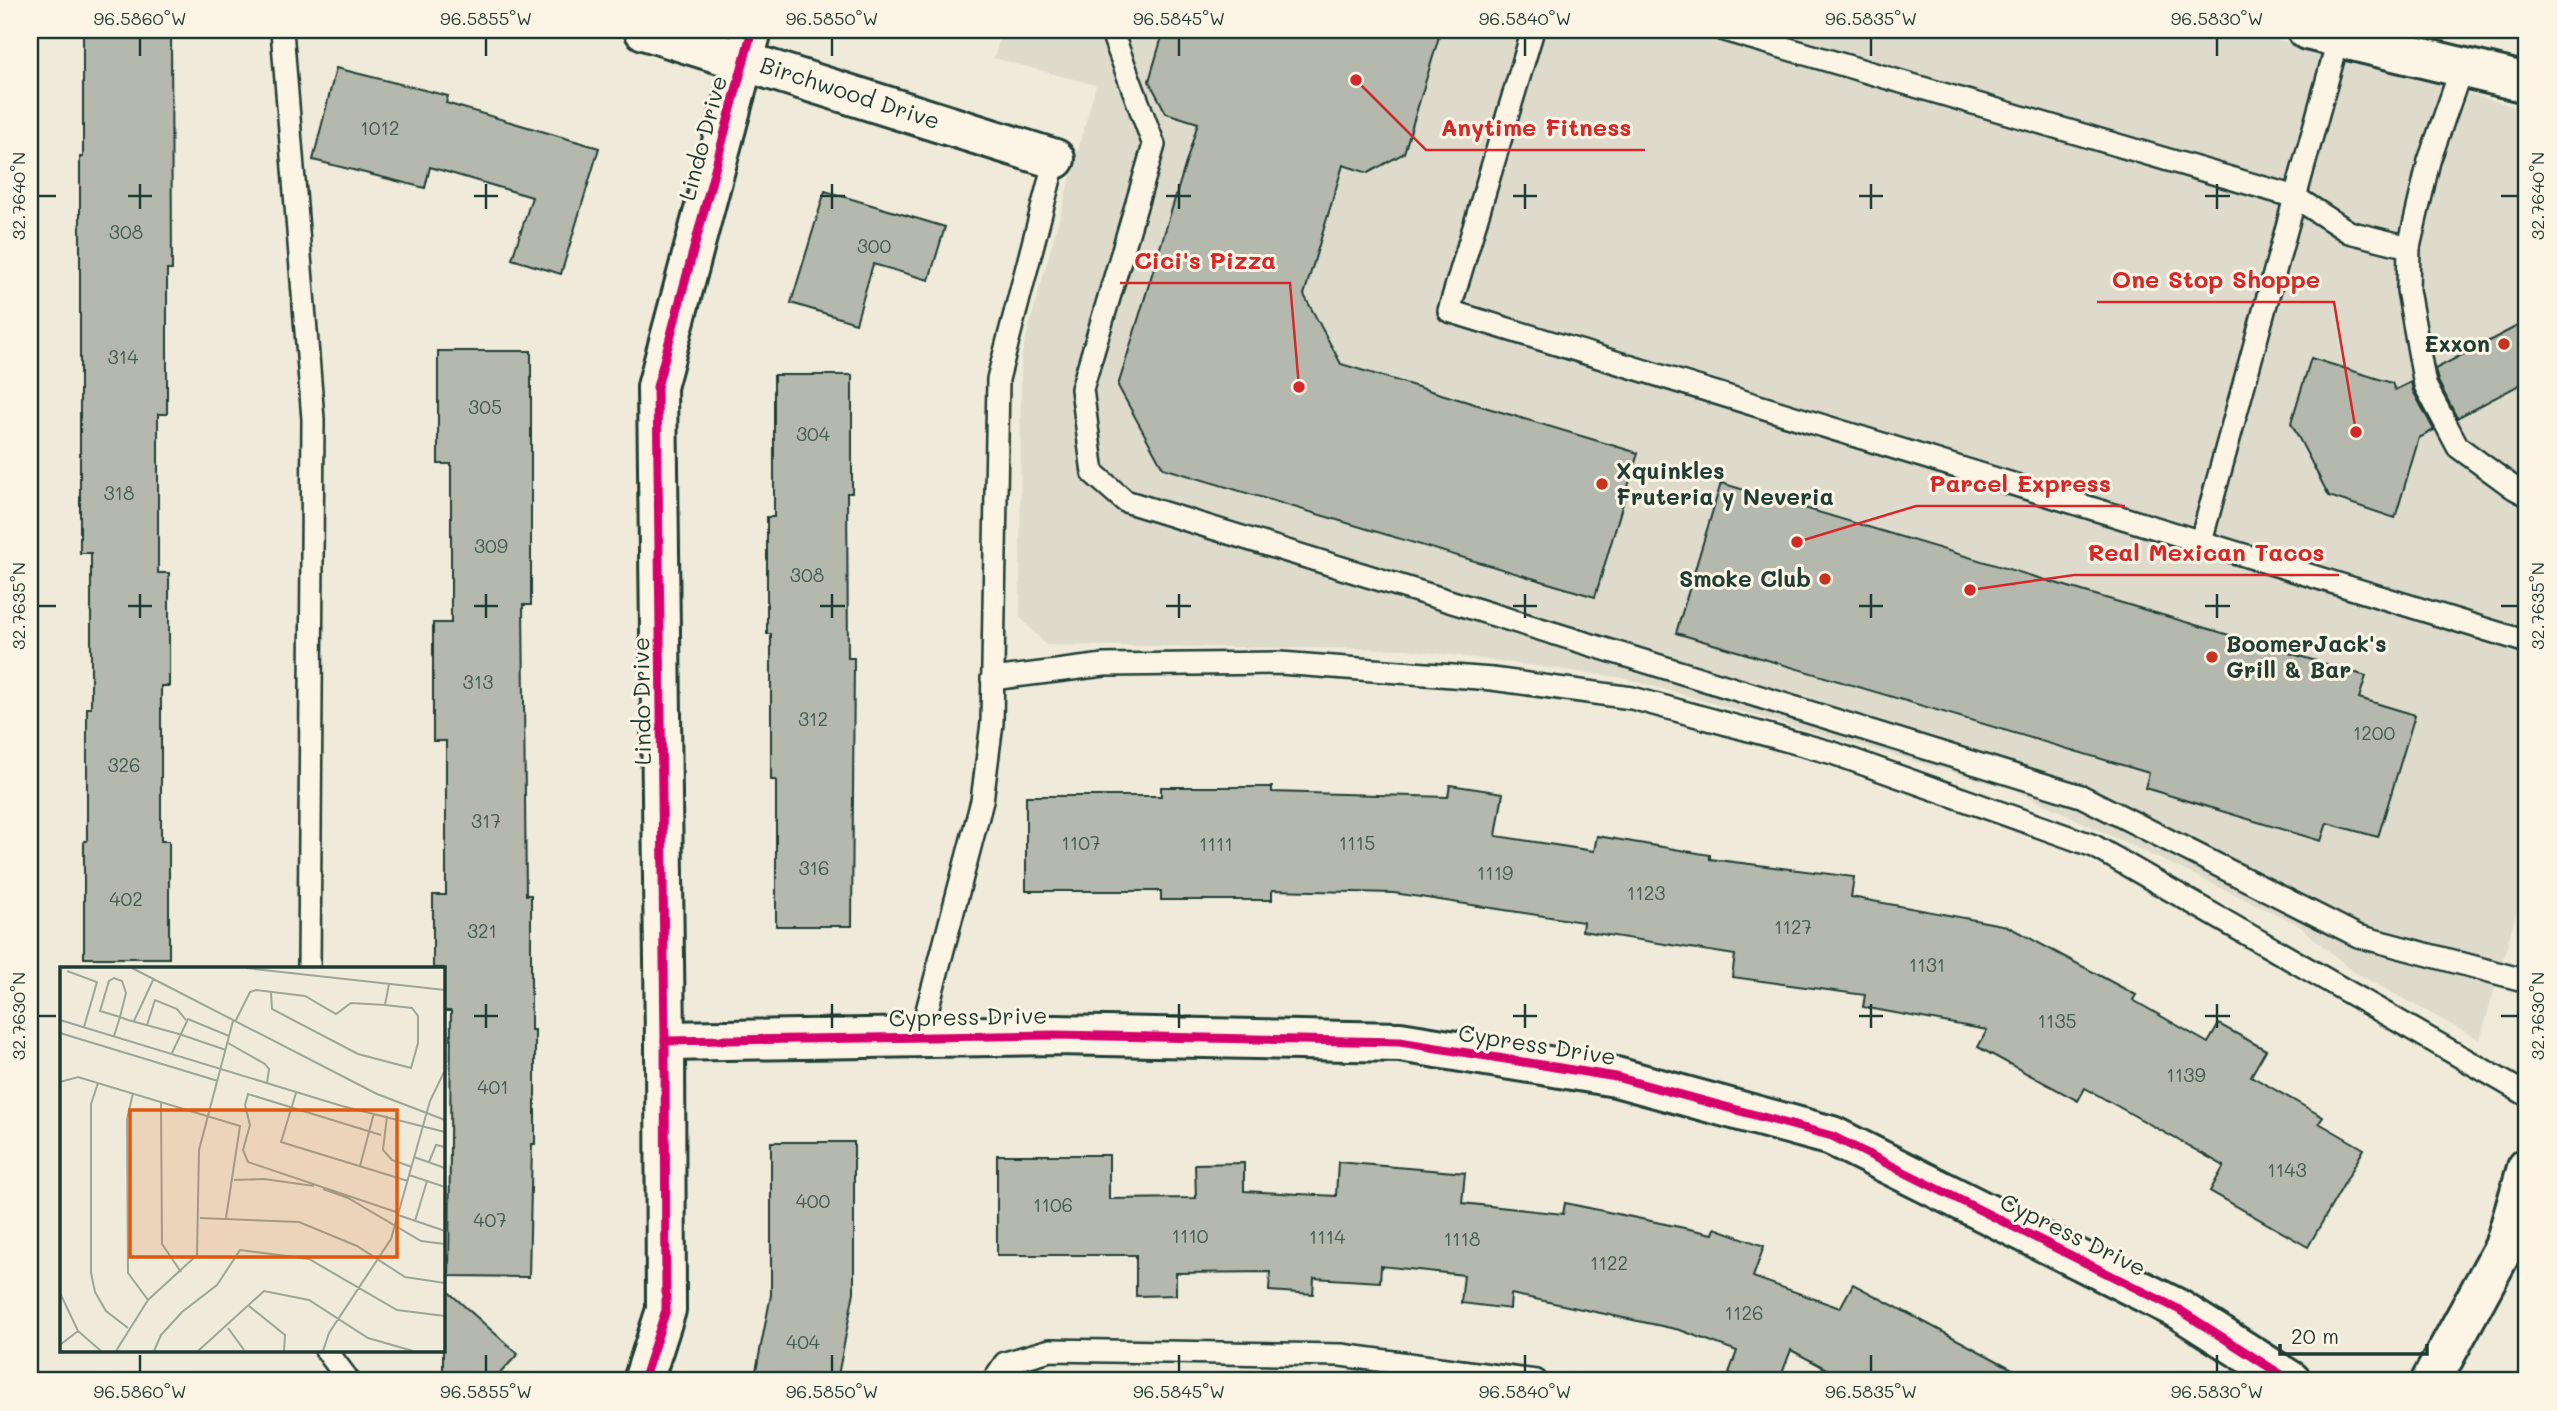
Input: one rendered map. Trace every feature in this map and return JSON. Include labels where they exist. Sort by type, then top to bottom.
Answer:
[{"type":"street","name":"Birchwood Drive","points":[[644,30],[747,45],[1055,159]]},
{"type":"street","points":[[2323,33],[2527,83]]},
{"type":"street","name":"Lindo Drive","points":[[643,1381],[666,1310],[657,387],[747,45]]},
{"type":"street","name":"Cypress Drive","points":[[665,1041],[1055,1035],[1400,1042],[1616,1077],[1832,1136],[2179,1309],[2291,1381]]},
{"type":"street","points":[[2431,1381],[2504,1247],[2527,1168]]},
{"type":"lane","points":[[282,30],[313,419],[309,967]]},
{"type":"lane","points":[[1111,30],[1154,145],[1082,389],[1093,472],[1125,501],[2081,796],[2358,936],[2527,981]]},
{"type":"lane","points":[[1533,30],[1449,311],[2527,642]]},
{"type":"lane","points":[[1724,30],[2295,197],[2349,232],[2409,247]]},
{"type":"lane","points":[[2201,541],[2295,197],[2323,33]]},
{"type":"lane","points":[[2462,67],[2429,161],[2409,247],[2408,290],[2425,385],[2458,447],[2527,495]]},
{"type":"lane","points":[[920,1037],[982,801],[992,723],[998,379],[1055,159]]},
{"type":"lane","points":[[992,679],[1104,665],[1280,663],[1492,679],[1632,698],[1833,753],[2094,846],[2527,1095]]},
{"type":"lane","points":[[993,1381],[1005,1363],[1050,1349],[1340,1355],[1536,1381]]},
{"type":"lane","points":[[327,1352],[349,1381]]},
{"type":"shaded area","points":[[1002,30],[2242,30],[2527,110],[2527,875],[2480,1040],[2354,972],[2297,924],[2015,790],[1625,678],[1407,649],[1046,645],[1020,617],[1021,357],[1096,85],[994,58]]},
{"type":"building","points":[[83,30],[171,30],[172,270],[167,270],[167,414],[158,414],[158,573],[169,573],[169,686],[161,686],[161,841],[169,841],[169,958],[84,958],[87,708],[91,708],[91,553],[80,553],[80,157],[83,157]]},
{"type":"building","points":[[1164,30],[1441,30],[1404,153],[1368,173],[1343,165],[1304,295],[1341,364],[1638,453],[1595,597],[1163,468],[1118,386],[1198,123],[1166,113],[1149,81]]},
{"type":"building","points":[[336,68],[448,96],[446,103],[599,148],[561,274],[512,259],[532,197],[430,167],[425,188],[313,160]]},
{"type":"building","points":[[825,191],[945,227],[929,280],[873,264],[856,323],[791,303]]},
{"type":"building","name":"Exxon","points":[[2527,321],[2527,381],[2457,418],[2438,381],[2435,369]]},
{"type":"building","points":[[438,351],[531,351],[531,605],[523,605],[526,895],[531,895],[531,1030],[535,1030],[535,1144],[532,1144],[529,1277],[449,1276],[451,1011],[444,1011],[444,967],[433,967],[433,895],[446,895],[446,741],[433,741],[433,623],[451,623],[451,464],[438,464]]},
{"type":"building","points":[[2311,358],[2392,383],[2395,390],[2411,382],[2434,430],[2419,438],[2395,518],[2329,496],[2291,423]]},
{"type":"building","points":[[774,375],[852,375],[852,493],[847,493],[848,658],[854,658],[852,926],[776,926],[776,780],[771,780],[771,634],[767,634],[767,517],[774,517]]},
{"type":"building","points":[[1721,483],[2366,676],[2359,698],[2415,715],[2378,837],[2327,823],[2321,841],[2145,788],[2149,773],[1676,633]]},
{"type":"building","points":[[1450,785],[1503,793],[1496,836],[1594,851],[1597,836],[1710,855],[1710,859],[1854,877],[1851,897],[2007,926],[2136,995],[2133,1000],[2208,1043],[2219,1024],[2266,1050],[2251,1076],[2323,1117],[2319,1123],[2364,1149],[2308,1247],[2210,1191],[2224,1166],[2085,1088],[2078,1101],[1978,1047],[1987,1030],[1863,1007],[1865,995],[1732,977],[1735,955],[1582,931],[1583,922],[1394,893],[1272,890],[1272,900],[1161,900],[1161,891],[1026,891],[1026,796],[1161,796],[1161,787],[1272,787],[1272,792],[1448,797]]},
{"type":"building","points":[[771,1142],[854,1142],[854,1292],[837,1381],[754,1381],[771,1295]]},
{"type":"building","points":[[997,1155],[1109,1155],[1109,1199],[1196,1198],[1195,1164],[1244,1163],[1244,1191],[1336,1196],[1338,1162],[1465,1173],[1462,1203],[1563,1214],[1565,1203],[1713,1234],[1715,1228],[1764,1246],[1753,1277],[1840,1308],[1853,1284],[2035,1381],[1849,1381],[1791,1350],[1779,1381],[1751,1381],[1729,1373],[1737,1351],[1680,1330],[1511,1294],[1510,1309],[1461,1303],[1464,1275],[1381,1266],[1380,1282],[1314,1278],[1313,1294],[1269,1291],[1270,1272],[1176,1273],[1176,1295],[1136,1296],[1136,1255],[997,1255]]},
{"type":"building","points":[[444,1288],[518,1354],[493,1381],[443,1381]]},
{"type":"cycle path","points":[[643,1381],[666,1310],[657,387],[752,30]]},
{"type":"cycle path","points":[[665,1041],[1055,1035],[1400,1042],[1616,1077],[1832,1136],[2178,1309],[2291,1381]]},
{"type":"place","name":"Anytime Fitness","points":[[1356,80]]},
{"type":"place","name":"Exxon","points":[[2504,344]]},
{"type":"place","name":"Cici's Pizza","points":[[1299,387]]},
{"type":"place","name":"One Stop Shoppe","points":[[2356,432]]},
{"type":"place","name":"Xquinkles Fruteria y Neveria","points":[[1602,484]]},
{"type":"place","name":"Parcel Express","points":[[1797,542]]},
{"type":"place","name":"Smoke Club","points":[[1825,579]]},
{"type":"place","name":"Real Mexican Tacos","points":[[1970,590]]},
{"type":"place","name":"BoomerJack's Grill & Bar","points":[[2212,657]]}]
